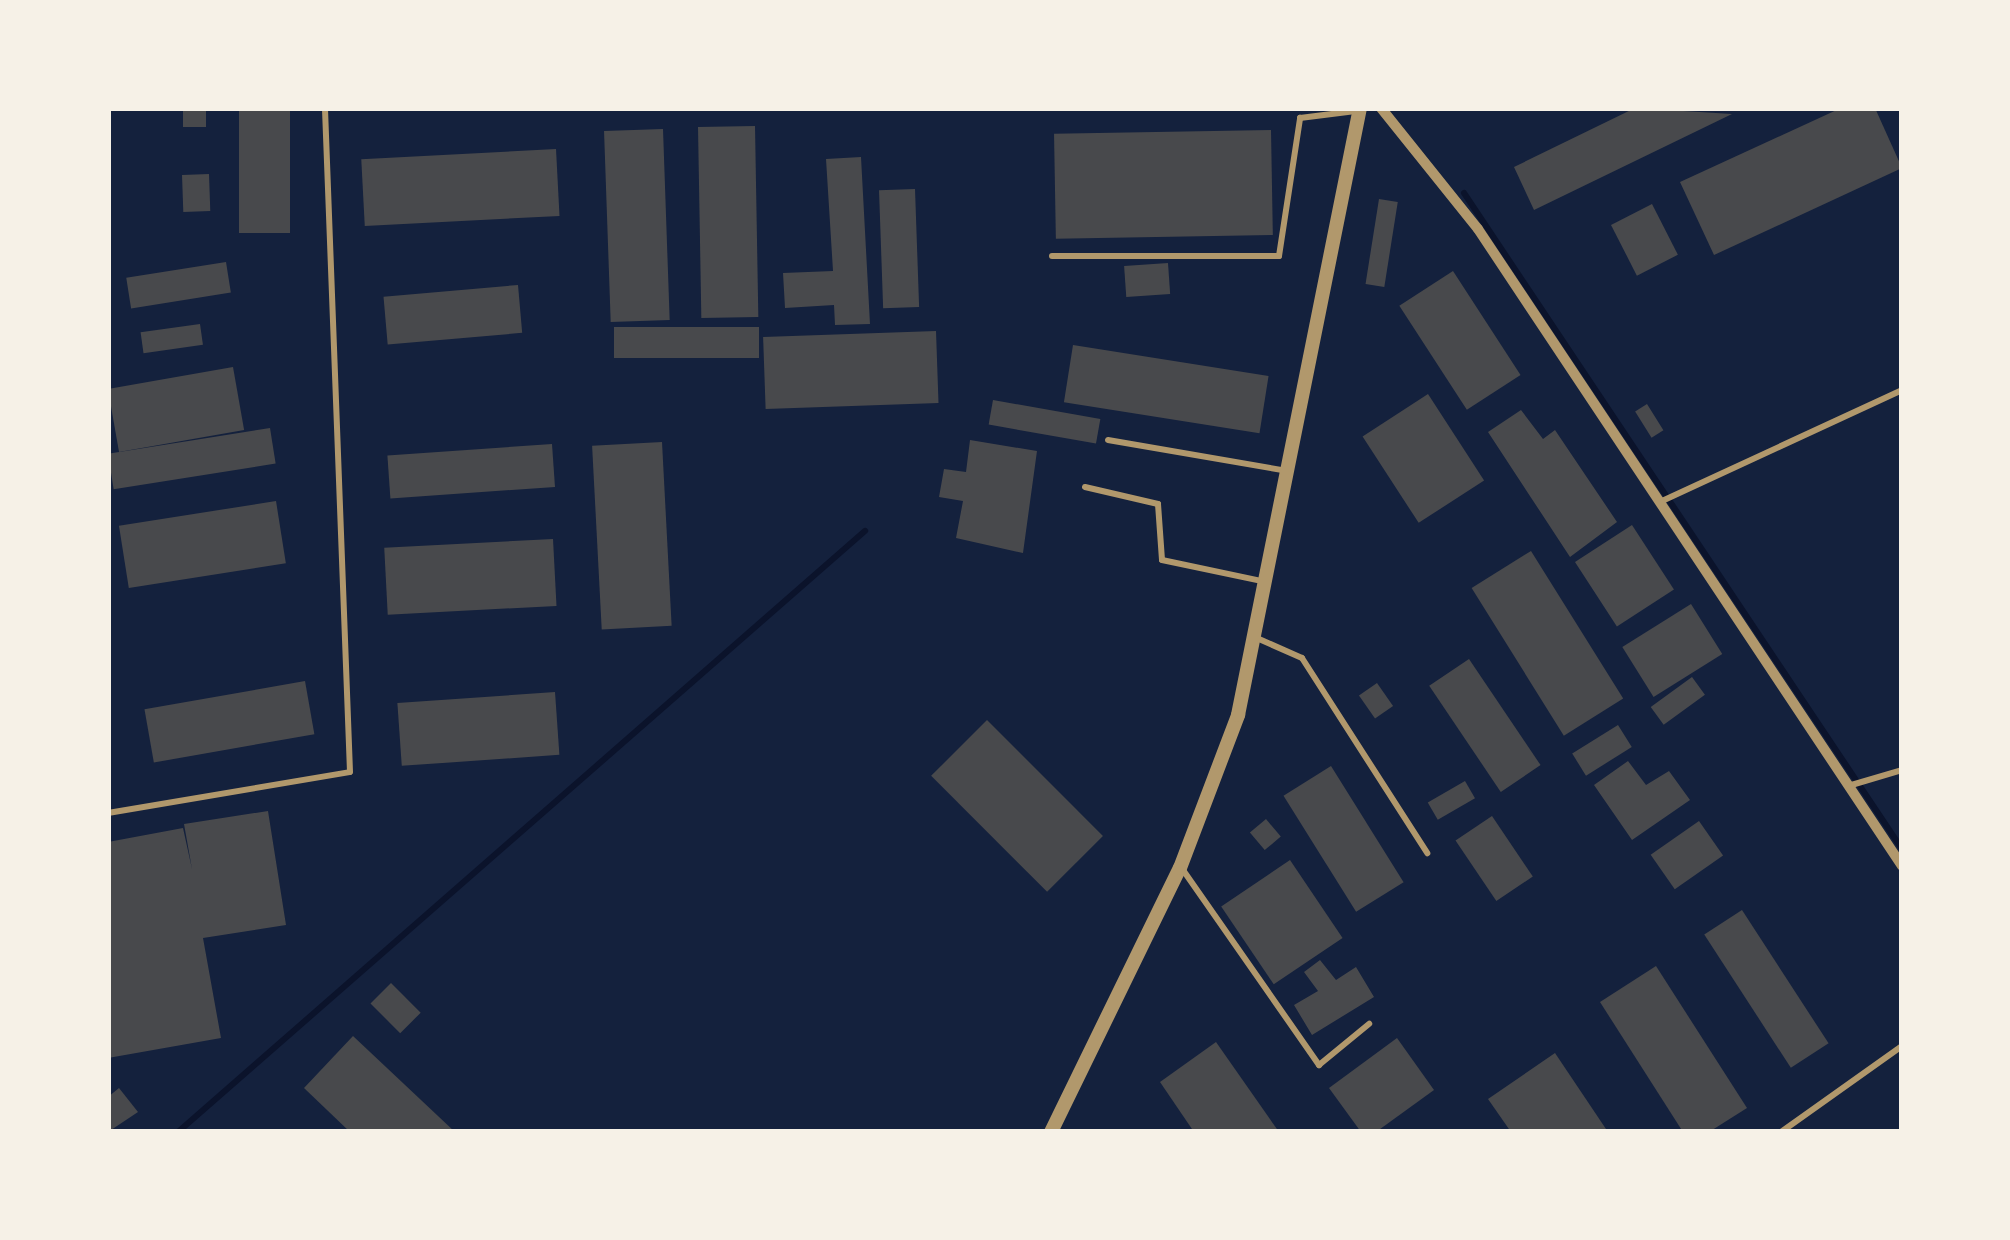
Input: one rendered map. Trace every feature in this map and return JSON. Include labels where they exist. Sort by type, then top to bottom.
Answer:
[{"type":"street","points":[[1381,108],[1478,230],[1902,866]]},
{"type":"street","points":[[1051,1132],[1180,868],[1259,639],[1360,110]]},
{"type":"lane","points":[[108,813],[350,772],[325,108]]},
{"type":"lane","points":[[1052,256],[1279,256],[1300,118],[1360,110]]},
{"type":"lane","points":[[1659,503],[1902,390]]},
{"type":"lane","points":[[1108,440],[1291,472]]},
{"type":"lane","points":[[1085,487],[1158,504],[1162,560],[1270,583]]},
{"type":"lane","points":[[1259,639],[1302,658],[1427,853]]},
{"type":"lane","points":[[1848,786],[1902,770]]},
{"type":"lane","points":[[1180,868],[1319,1065],[1369,1024]]},
{"type":"lane","points":[[1781,1132],[1902,1046]]},
{"type":"building","points":[[183,108],[206,108],[206,127],[183,127]]},
{"type":"building","points":[[239,108],[290,108],[290,233],[239,233]]},
{"type":"building","points":[[1635,108],[1732,114],[1534,210],[1514,167]]},
{"type":"building","points":[[1841,108],[1875,108],[1902,168],[1714,255],[1680,182]]},
{"type":"building","points":[[755,126],[758,317],[701,318],[698,127]]},
{"type":"building","points":[[663,129],[670,320],[611,322],[604,131]]},
{"type":"building","points":[[1271,130],[1273,235],[1056,239],[1054,134]]},
{"type":"building","points":[[556,149],[560,216],[365,226],[361,159]]},
{"type":"building","points":[[861,157],[870,324],[835,325],[834,305],[785,308],[783,273],[833,271],[826,159]]},
{"type":"building","points":[[209,174],[210,211],[183,212],[182,175]]},
{"type":"building","points":[[915,189],[919,307],[883,308],[879,190]]},
{"type":"building","points":[[1379,199],[1398,202],[1384,287],[1366,284]]},
{"type":"building","points":[[1652,204],[1678,255],[1637,276],[1611,225]]},
{"type":"building","points":[[226,262],[231,293],[131,308],[126,278]]},
{"type":"building","points":[[1168,263],[1170,294],[1126,297],[1124,266]]},
{"type":"building","points":[[1453,271],[1521,375],[1467,410],[1399,306]]},
{"type":"building","points":[[518,285],[522,333],[388,345],[384,297]]},
{"type":"building","points":[[200,324],[203,345],[144,353],[141,332]]},
{"type":"building","points":[[614,327],[759,327],[759,358],[614,358]]},
{"type":"building","points":[[936,331],[939,403],[766,409],[763,337]]},
{"type":"building","points":[[1073,345],[1269,376],[1259,433],[1064,402]]},
{"type":"building","points":[[233,367],[244,430],[119,452],[108,389]]},
{"type":"building","points":[[1428,394],[1484,480],[1419,523],[1363,436]]},
{"type":"building","points":[[993,400],[1100,419],[1096,444],[989,425]]},
{"type":"building","points":[[1647,404],[1663,430],[1652,438],[1635,411]]},
{"type":"building","points":[[1521,410],[1543,439],[1555,430],[1617,522],[1570,557],[1488,432]]},
{"type":"building","points":[[270,428],[276,464],[114,489],[108,454]]},
{"type":"building","points":[[970,440],[1037,451],[1023,553],[956,538],[963,501],[939,497],[944,469],[966,472]]},
{"type":"building","points":[[662,442],[672,626],[602,629],[592,446]]},
{"type":"building","points":[[552,444],[555,487],[390,498],[387,456]]},
{"type":"building","points":[[276,501],[286,563],[129,588],[119,526]]},
{"type":"building","points":[[1632,525],[1674,590],[1617,627],[1575,562]]},
{"type":"building","points":[[553,539],[557,606],[388,615],[384,548]]},
{"type":"building","points":[[1531,551],[1623,699],[1564,736],[1472,588]]},
{"type":"building","points":[[1691,604],[1722,654],[1654,697],[1622,647]]},
{"type":"building","points":[[1469,659],[1541,765],[1501,792],[1429,686]]},
{"type":"building","points":[[1692,677],[1705,695],[1664,725],[1651,707]]},
{"type":"building","points":[[305,681],[314,734],[154,762],[144,709]]},
{"type":"building","points":[[1377,683],[1393,706],[1375,719],[1359,696]]},
{"type":"building","points":[[555,692],[559,755],[402,766],[397,703]]},
{"type":"building","points":[[987,720],[1103,836],[1047,892],[931,776]]},
{"type":"building","points":[[1618,725],[1632,747],[1586,776],[1572,754]]},
{"type":"building","points":[[1628,761],[1646,785],[1669,771],[1690,800],[1632,840],[1594,785]]},
{"type":"building","points":[[1331,766],[1404,882],[1356,912],[1284,796]]},
{"type":"building","points":[[1465,781],[1475,798],[1438,820],[1428,803]]},
{"type":"building","points":[[268,811],[286,925],[203,938],[221,1038],[108,1058],[108,842],[183,828],[192,869],[184,824]]},
{"type":"building","points":[[1492,816],[1533,877],[1496,901],[1456,841]]},
{"type":"building","points":[[1266,819],[1281,837],[1265,850],[1250,832]]},
{"type":"building","points":[[1699,821],[1723,855],[1675,889],[1651,855]]},
{"type":"building","points":[[1290,860],[1343,938],[1274,984],[1221,906]]},
{"type":"building","points":[[1742,910],[1829,1043],[1791,1068],[1704,935]]},
{"type":"building","points":[[1320,960],[1336,980],[1356,967],[1374,997],[1312,1035],[1294,1005],[1318,991],[1304,972]]},
{"type":"building","points":[[1656,966],[1747,1108],[1709,1132],[1683,1132],[1600,1002]]},
{"type":"building","points":[[391,983],[421,1013],[400,1033],[370,1004]]},
{"type":"building","points":[[353,1036],[455,1132],[350,1132],[304,1088]]},
{"type":"building","points":[[1397,1038],[1434,1090],[1376,1132],[1361,1132],[1329,1088]]},
{"type":"building","points":[[1216,1042],[1279,1132],[1194,1132],[1160,1082]]},
{"type":"building","points":[[1555,1053],[1608,1132],[1511,1132],[1488,1099]]},
{"type":"building","points":[[119,1088],[138,1112],[108,1132],[108,1097]]},
{"type":"waterway","points":[[1464,193],[1902,849]]},
{"type":"waterway","points":[[178,1132],[865,531]]}]
